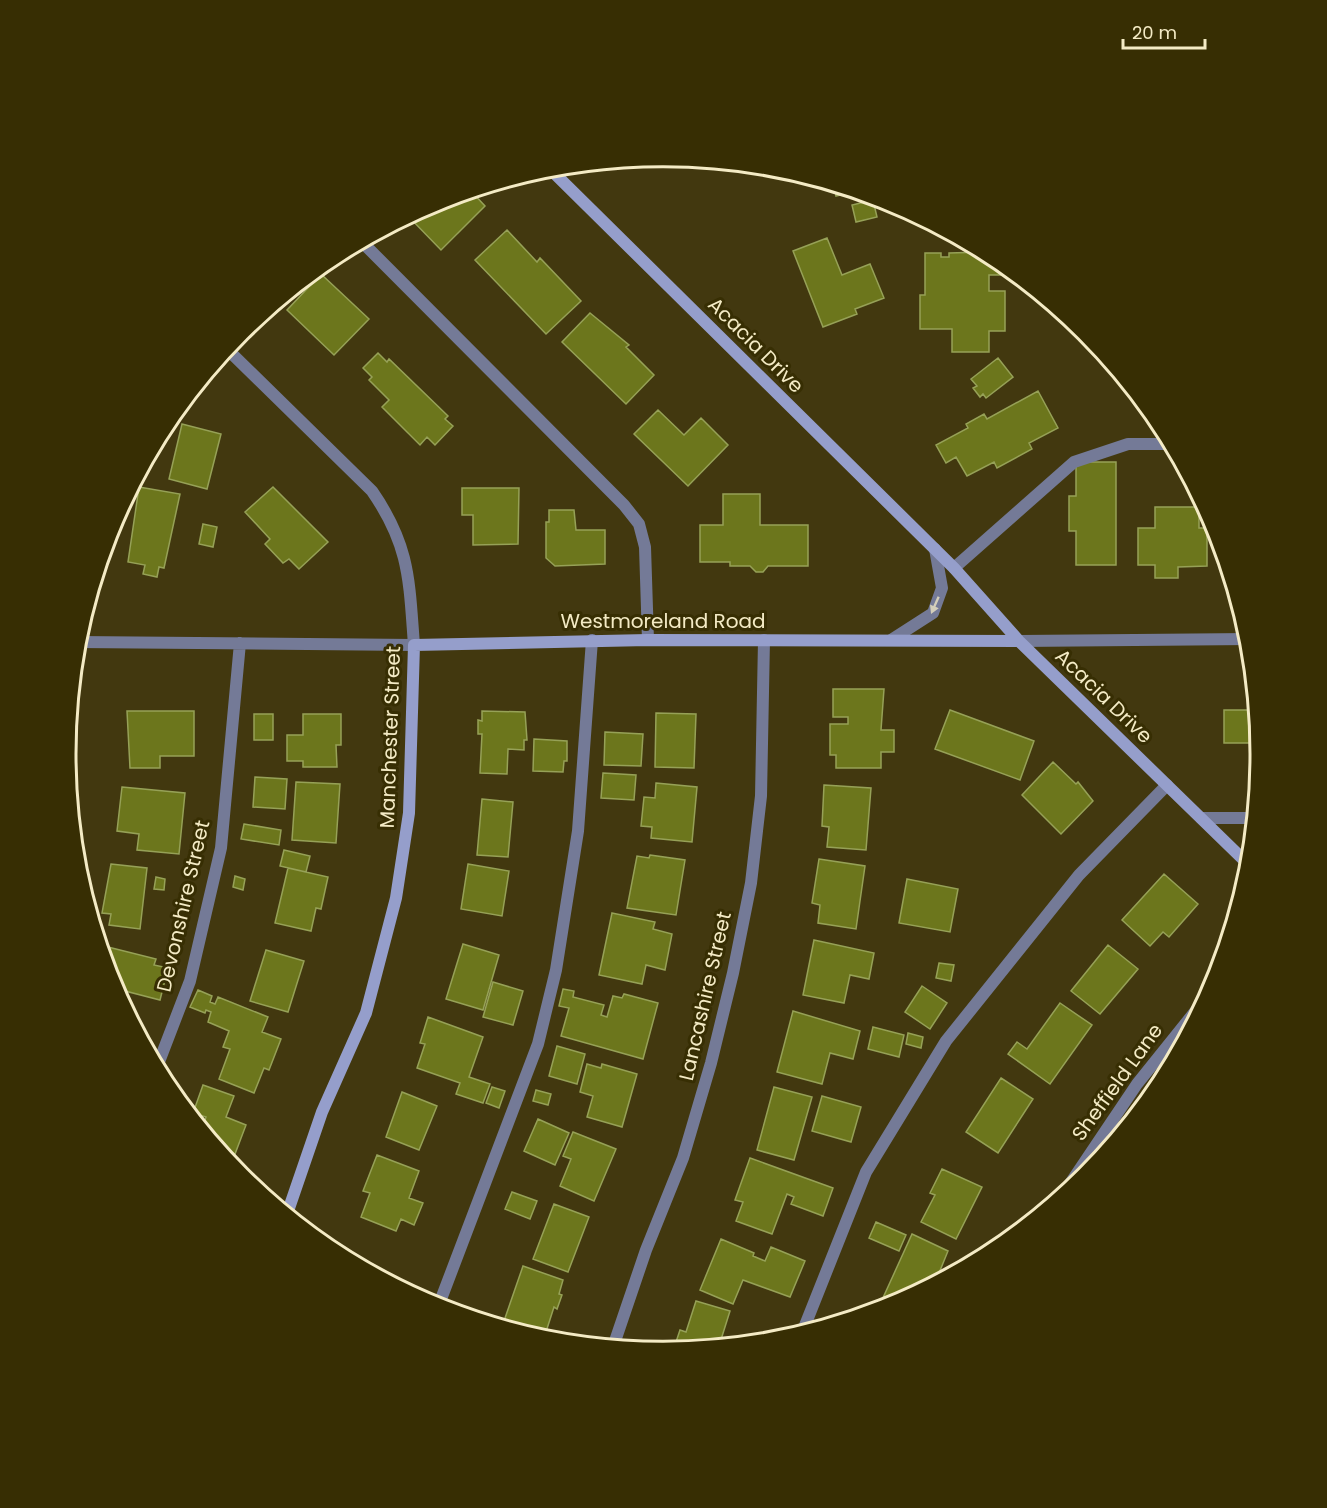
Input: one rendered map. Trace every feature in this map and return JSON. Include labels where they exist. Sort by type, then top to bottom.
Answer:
[{"type":"street","name":"Acacia Drive","points":[[558,177],[954,568],[1019,641],[1241,857]]},
{"type":"street","points":[[367,248],[624,505],[639,524],[645,547],[648,640]]},
{"type":"street","name":"Manchester Street","points":[[233,355],[372,491],[390,516],[408,568],[414,645],[410,813],[393,908],[366,1013],[322,1112],[290,1206]]},
{"type":"street","points":[[954,568],[1074,462],[1128,444],[1162,444]]},
{"type":"street","points":[[891,640],[933,613],[942,588],[935,549]]},
{"type":"street","name":"Westmoreland Road","points":[[88,642],[414,645],[592,640],[1239,639]]},
{"type":"street","points":[[442,1297],[538,1044],[556,970],[578,831],[592,640]]},
{"type":"street","name":"Lancashire Street","points":[[617,1339],[646,1250],[683,1158],[711,1063],[733,973],[751,883],[760,796],[764,640]]},
{"type":"street","name":"Devonshire Street","points":[[161,1057],[190,981],[221,848],[240,643]]},
{"type":"street","points":[[806,1323],[866,1172],[946,1041],[1079,875],[1167,785]]},
{"type":"street","points":[[1201,818],[1246,818]]},
{"type":"street","name":"Sheffield Lane","points":[[1082,1166],[1137,1084],[1184,1026]]},
{"type":"building","points":[[477,197],[485,206],[441,250],[415,223]]},
{"type":"building","points":[[863,202],[875,207],[877,217],[856,222],[852,205]]},
{"type":"building","points":[[507,230],[537,262],[540,258],[581,301],[546,334],[475,260]]},
{"type":"building","points":[[827,238],[842,275],[870,264],[884,298],[855,309],[857,314],[823,327],[793,251]]},
{"type":"building","points":[[968,252],[1003,275],[989,275],[989,291],[1005,291],[1005,331],[989,331],[989,352],[952,352],[952,329],[920,329],[920,295],[925,295],[925,253],[941,253],[941,257],[949,257],[949,253]]},
{"type":"building","points":[[323,276],[369,319],[334,355],[287,310],[311,284]]},
{"type":"building","points":[[590,313],[629,345],[626,347],[654,375],[626,404],[562,342]]},
{"type":"building","points":[[378,353],[387,362],[389,359],[448,416],[445,419],[453,426],[435,445],[427,437],[420,445],[382,407],[389,400],[369,380],[372,377],[363,368]]},
{"type":"building","points":[[998,358],[1013,377],[986,398],[983,394],[980,397],[973,388],[977,386],[971,379]]},
{"type":"building","points":[[1038,391],[1058,428],[1029,443],[1032,449],[997,468],[994,462],[967,476],[956,457],[946,463],[936,445],[968,428],[966,424],[984,414],[987,419]]},
{"type":"building","points":[[658,410],[684,435],[701,418],[728,445],[688,486],[634,434]]},
{"type":"building","points":[[182,424],[221,434],[207,489],[169,479]]},
{"type":"building","points":[[1076,462],[1116,462],[1116,565],[1076,565],[1076,531],[1069,531],[1069,496],[1076,496]]},
{"type":"building","points":[[141,487],[180,494],[164,568],[159,567],[157,577],[143,574],[145,565],[128,562]]},
{"type":"building","points":[[273,487],[328,542],[299,569],[289,559],[283,563],[265,544],[270,539],[245,512]]},
{"type":"building","points":[[462,488],[519,488],[518,544],[473,545],[473,515],[462,515]]},
{"type":"building","points":[[723,494],[760,494],[760,525],[808,525],[808,566],[768,566],[763,572],[756,572],[750,566],[730,566],[730,562],[700,562],[700,525],[723,525]]},
{"type":"building","points":[[1155,507],[1196,507],[1199,514],[1199,528],[1206,528],[1207,532],[1207,566],[1178,567],[1178,578],[1155,578],[1155,565],[1138,565],[1138,528],[1155,528]]},
{"type":"building","points":[[549,510],[574,510],[576,530],[605,530],[605,564],[555,566],[546,558],[546,522],[549,522]]},
{"type":"building","points":[[203,524],[217,527],[213,547],[199,544]]},
{"type":"building","points":[[833,689],[884,689],[881,730],[894,730],[894,752],[881,752],[881,768],[836,768],[836,755],[830,755],[830,724],[848,724],[848,717],[833,717]]},
{"type":"building","points":[[950,710],[1034,741],[1020,780],[935,749]]},
{"type":"building","points":[[1224,710],[1248,710],[1250,743],[1224,743]]},
{"type":"building","points":[[127,711],[194,711],[194,756],[160,756],[160,768],[130,768]]},
{"type":"building","points":[[482,711],[525,712],[527,740],[524,740],[524,750],[508,749],[507,774],[480,773],[482,734],[478,734],[478,720],[482,721]]},
{"type":"building","points":[[656,713],[696,714],[694,768],[655,767]]},
{"type":"building","points":[[254,714],[273,714],[273,740],[254,740]]},
{"type":"building","points":[[303,714],[341,714],[341,745],[336,745],[337,767],[303,767],[303,761],[287,761],[287,735],[303,735]]},
{"type":"building","points":[[605,732],[643,734],[641,766],[604,765]]},
{"type":"building","points":[[534,739],[567,741],[567,761],[564,761],[563,772],[533,771]]},
{"type":"building","points":[[1053,762],[1076,784],[1078,782],[1093,801],[1061,834],[1022,795]]},
{"type":"building","points":[[603,773],[636,775],[634,800],[601,798]]},
{"type":"building","points":[[255,777],[287,779],[285,809],[253,807]]},
{"type":"building","points":[[296,782],[340,784],[336,843],[292,840]]},
{"type":"building","points":[[656,783],[697,787],[692,842],[651,838],[652,827],[641,826],[644,797],[655,798]]},
{"type":"building","points":[[824,785],[871,788],[866,850],[827,847],[829,827],[822,826]]},
{"type":"building","points":[[122,787],[185,793],[179,854],[137,850],[139,834],[117,831]]},
{"type":"building","points":[[482,799],[513,802],[508,857],[477,855]]},
{"type":"building","points":[[244,824],[281,830],[279,845],[241,839]]},
{"type":"building","points":[[284,850],[310,856],[306,872],[280,866]]},
{"type":"building","points":[[650,855],[685,860],[676,915],[627,908],[637,856],[649,858]]},
{"type":"building","points":[[819,859],[865,866],[856,929],[818,923],[820,905],[812,903]]},
{"type":"building","points":[[111,864],[147,868],[140,929],[109,925],[111,914],[102,913]]},
{"type":"building","points":[[468,864],[509,871],[502,916],[461,909]]},
{"type":"building","points":[[288,868],[328,877],[321,909],[316,908],[311,931],[275,923]]},
{"type":"building","points":[[1164,874],[1198,904],[1169,937],[1163,932],[1150,946],[1122,920]]},
{"type":"building","points":[[235,876],[245,879],[243,890],[233,887]]},
{"type":"building","points":[[156,877],[165,879],[164,890],[154,889]]},
{"type":"building","points":[[907,879],[958,889],[950,932],[899,923]]},
{"type":"building","points":[[612,913],[655,922],[653,929],[672,934],[665,970],[646,965],[642,984],[599,975]]},
{"type":"building","points":[[814,940],[874,953],[869,979],[850,975],[844,1003],[803,995]]},
{"type":"building","points":[[463,944],[499,955],[483,1010],[446,999]]},
{"type":"building","points":[[1108,945],[1138,969],[1100,1014],[1071,991]]},
{"type":"building","points":[[110,947],[156,959],[154,965],[168,968],[160,1000],[127,991]]},
{"type":"building","points":[[266,950],[304,961],[288,1012],[250,1001]]},
{"type":"building","points":[[939,963],[954,965],[951,981],[936,978]]},
{"type":"building","points":[[493,982],[523,991],[513,1025],[483,1017]]},
{"type":"building","points":[[922,986],[947,1003],[930,1029],[905,1012]]},
{"type":"building","points":[[563,989],[574,991],[573,997],[604,1005],[601,1015],[607,1017],[613,996],[622,998],[624,994],[658,1003],[643,1059],[561,1036],[569,1008],[559,1006]]},
{"type":"building","points":[[198,990],[212,996],[210,1002],[215,1004],[218,997],[268,1017],[262,1032],[281,1039],[269,1070],[264,1068],[254,1093],[219,1079],[230,1049],[223,1047],[229,1031],[208,1022],[211,1012],[206,1010],[205,1013],[190,1007]]},
{"type":"building","points":[[1060,1003],[1092,1025],[1050,1084],[1008,1054],[1017,1042],[1027,1049]]},
{"type":"building","points":[[793,1011],[860,1031],[853,1059],[830,1053],[822,1084],[777,1072]]},
{"type":"building","points":[[428,1017],[483,1037],[469,1077],[490,1084],[483,1103],[456,1094],[460,1083],[417,1068],[425,1044],[420,1043]]},
{"type":"building","points":[[873,1027],[904,1035],[899,1057],[868,1049]]},
{"type":"building","points":[[908,1033],[923,1037],[921,1048],[906,1044]]},
{"type":"building","points":[[557,1046],[585,1054],[577,1084],[549,1076]]},
{"type":"building","points":[[587,1064],[601,1068],[602,1064],[637,1074],[622,1127],[587,1117],[593,1096],[580,1092]]},
{"type":"building","points":[[1001,1078],[1033,1099],[998,1153],[966,1132]]},
{"type":"building","points":[[203,1085],[234,1096],[226,1117],[246,1125],[235,1154],[205,1120],[206,1117],[202,1116],[195,1107]]},
{"type":"building","points":[[492,1087],[505,1091],[499,1108],[486,1103]]},
{"type":"building","points":[[774,1087],[812,1097],[794,1160],[757,1150]]},
{"type":"building","points":[[536,1090],[551,1094],[548,1105],[533,1101]]},
{"type":"building","points":[[402,1092],[437,1106],[419,1150],[386,1137]]},
{"type":"building","points":[[822,1096],[861,1107],[851,1142],[812,1131]]},
{"type":"building","points":[[538,1119],[569,1133],[555,1165],[524,1151]]},
{"type":"building","points":[[573,1132],[616,1149],[594,1201],[560,1186],[571,1159],[563,1156]]},
{"type":"building","points":[[377,1155],[419,1171],[409,1198],[423,1203],[414,1225],[401,1219],[396,1231],[361,1217],[370,1193],[363,1191]]},
{"type":"building","points":[[750,1158],[833,1188],[823,1216],[791,1204],[794,1197],[787,1194],[772,1234],[736,1221],[743,1202],[735,1200]]},
{"type":"building","points":[[942,1169],[982,1187],[956,1239],[921,1222],[935,1195],[930,1193]]},
{"type":"building","points":[[512,1192],[537,1201],[530,1219],[505,1209]]},
{"type":"building","points":[[554,1204],[589,1217],[568,1272],[533,1259]]},
{"type":"building","points":[[876,1222],[906,1235],[899,1251],[869,1238]]},
{"type":"building","points":[[912,1234],[948,1251],[940,1271],[883,1298]]},
{"type":"building","points":[[721,1239],[754,1253],[753,1256],[765,1261],[771,1247],[805,1261],[790,1297],[743,1280],[733,1304],[700,1290]]},
{"type":"building","points":[[523,1266],[563,1280],[559,1294],[562,1295],[557,1309],[554,1307],[547,1329],[505,1319]]},
{"type":"building","points":[[696,1301],[730,1311],[722,1338],[676,1341],[680,1330],[686,1332]]}]
